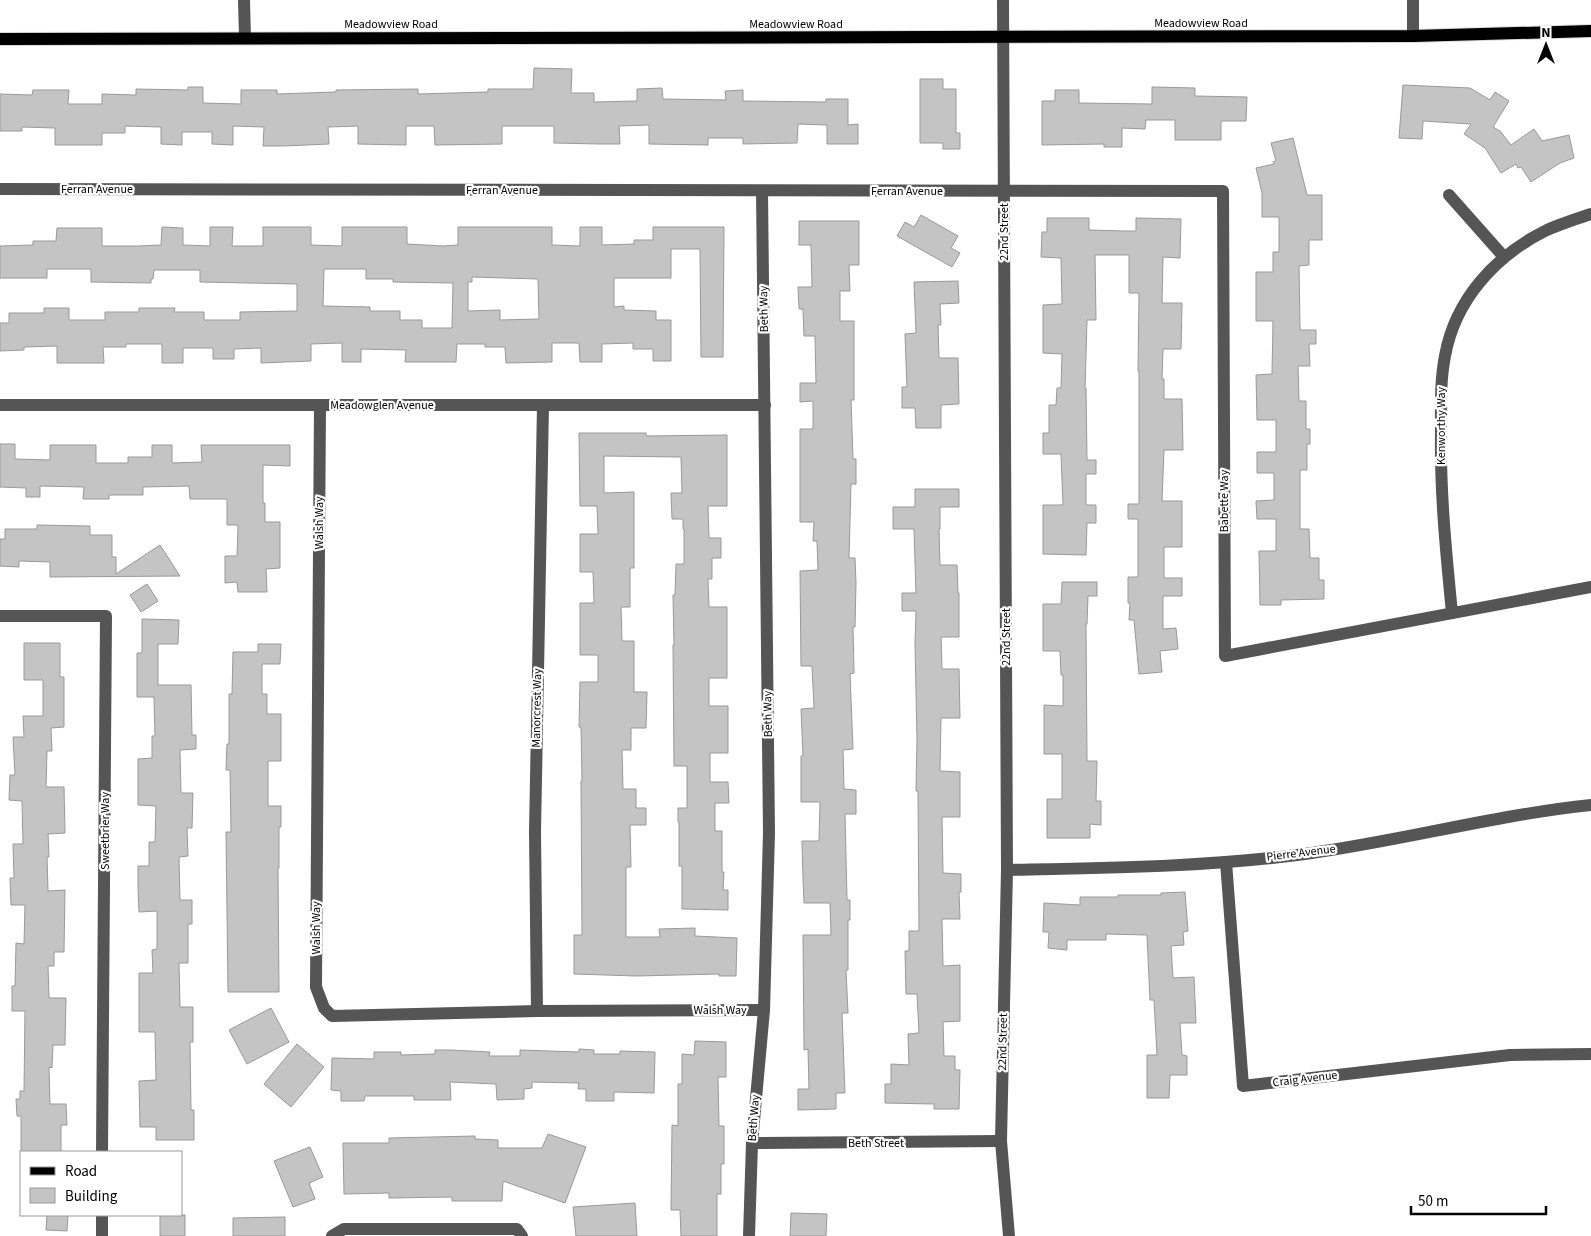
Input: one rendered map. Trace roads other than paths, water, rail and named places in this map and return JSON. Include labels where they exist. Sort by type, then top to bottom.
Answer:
[{"type":"main road","name":"Meadowview Road","points":[[0,39],[1413,36],[1591,32]]},
{"type":"street","points":[[244,0],[245,38]]},
{"type":"street","name":"22nd Street","points":[[1003,0],[1007,870],[1001,1141],[1010,1236]]},
{"type":"street","points":[[1412,0],[1413,36]]},
{"type":"street","name":"Ferran Avenue","points":[[0,189],[1004,191]]},
{"type":"street","name":"Beth Way","points":[[750,1236],[752,1143],[764,1010],[769,833],[762,190]]},
{"type":"street","name":"Babette Way","points":[[1004,191],[1223,191],[1225,656],[1591,586]]},
{"type":"street","points":[[1448,195],[1504,257]]},
{"type":"street","name":"Kenworthy Way","points":[[1452,613],[1443,527],[1440,456],[1442,380],[1445,356],[1455,324],[1471,294],[1490,270],[1504,257],[1526,241],[1547,230],[1591,214]]},
{"type":"street","name":"Meadowglen Avenue","points":[[0,405],[765,404]]},
{"type":"street","name":"Walsh Way","points":[[320,405],[316,987],[324,1008],[332,1016],[537,1011],[764,1010]]},
{"type":"street","name":"Manorcrest Way","points":[[537,1011],[535,832],[543,405]]},
{"type":"street","name":"Sweetbrier Way","points":[[0,616],[106,616],[102,1151]]},
{"type":"street","name":"Pierre Avenue","points":[[1007,870],[1121,868],[1226,862],[1304,854],[1372,843],[1496,818],[1591,805]]},
{"type":"street","name":"Craig Avenue","points":[[1226,862],[1243,1086],[1510,1055],[1591,1054]]},
{"type":"street","name":"Beth Street","points":[[752,1143],[1001,1141]]},
{"type":"street","points":[[102,1216],[102,1236]]},
{"type":"street","points":[[332,1236],[344,1229],[517,1229],[522,1236]]}]
